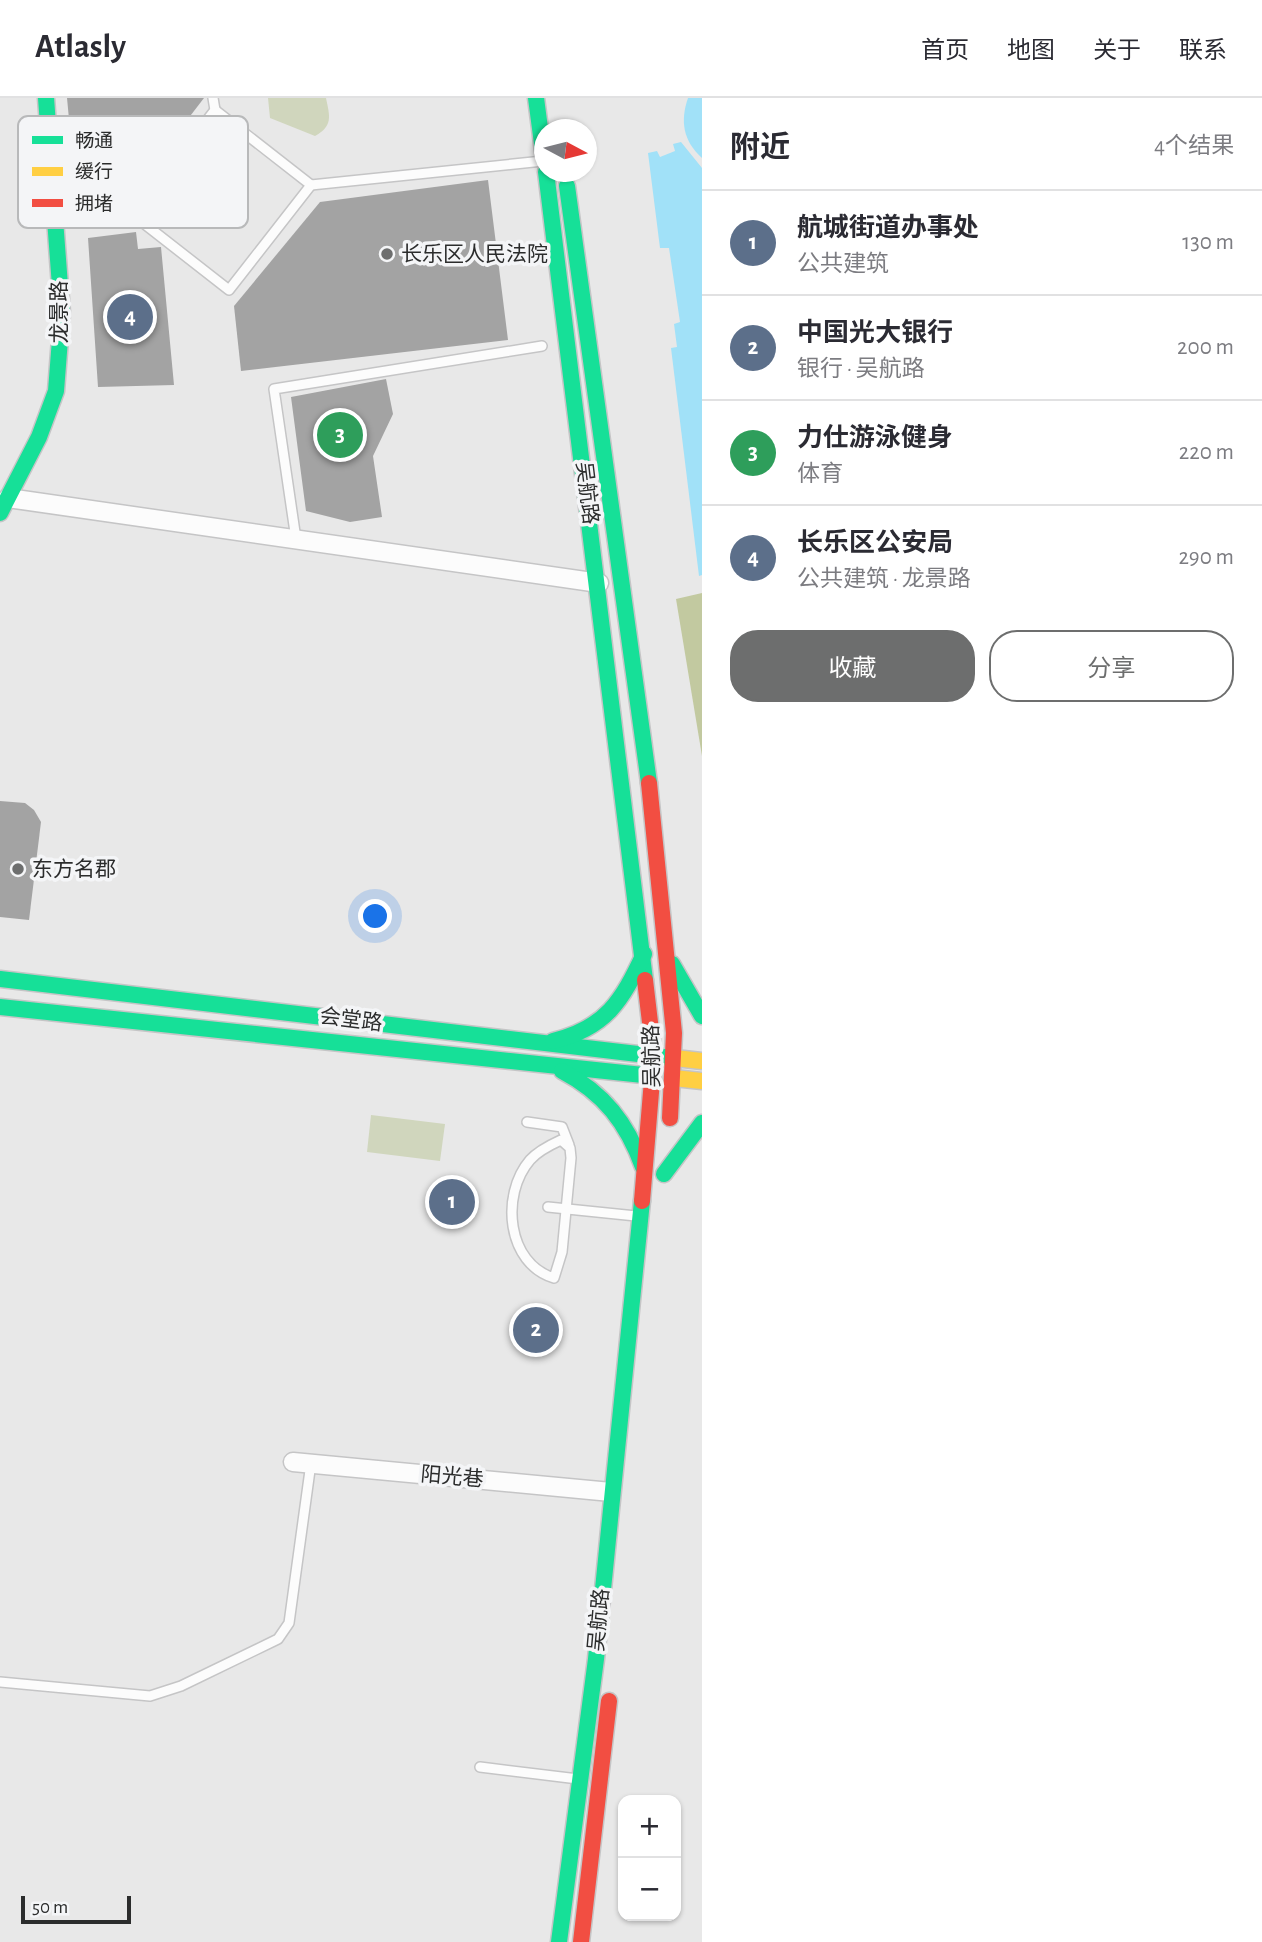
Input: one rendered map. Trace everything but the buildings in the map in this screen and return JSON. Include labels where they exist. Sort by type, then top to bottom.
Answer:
[{"type":"main road","name":"龙景路","points":[[46,98],[47,116]]},
{"type":"main road","points":[[537,98],[539,119]]},
{"type":"main road","name":"吴航路","points":[[547,182],[644,954],[654,1056],[646,1174],[611,1492],[596,1659],[558,1942]]},
{"type":"main road","name":"吴航路","points":[[566,182],[652,808],[666,952],[674,1078],[663,1181],[702,1123]]},
{"type":"main road","name":"龙景路","points":[[4,506],[39,437],[56,391],[62,313],[56,228]]},
{"type":"main road","points":[[666,952],[702,1016]]},
{"type":"main road","points":[[542,1042],[585,1033],[600,1023],[624,995],[644,954]]},
{"type":"main road","name":"会堂路","points":[[0,979],[702,1061]]},
{"type":"main road","name":"会堂路","points":[[0,1007],[556,1068],[702,1081]]},
{"type":"main road","points":[[556,1068],[610,1102],[631,1136],[646,1174]]},
{"type":"main road","name":"吴航路","points":[[618,1609],[644,1352]]},
{"type":"main road","points":[[583,1942],[583,1922],[611,1689]]},
{"type":"main road","points":[[548,1942],[561,1917]]},
{"type":"street","points":[[4,506],[296,539],[598,583]]},
{"type":"street","name":"阳光巷","points":[[302,1462],[611,1492]]},
{"type":"lane","points":[[213,98],[215,110],[223,116]]},
{"type":"lane","points":[[210,116],[215,110]]},
{"type":"lane","points":[[248,136],[310,185],[534,161]]},
{"type":"lane","points":[[150,228],[229,290],[310,185]]},
{"type":"lane","points":[[296,539],[274,389],[542,346]]},
{"type":"lane","points":[[527,1122],[562,1126],[570,1148],[562,1252],[554,1278],[536,1271],[525,1260],[518,1250],[512,1220],[518,1183],[530,1160],[549,1145],[561,1140],[570,1148]]},
{"type":"lane","points":[[548,1207],[641,1217]]},
{"type":"lane","points":[[0,1682],[150,1696],[181,1686],[278,1639],[289,1623],[302,1462]]},
{"type":"lane","points":[[480,1767],[580,1779]]},
{"type":"green space","points":[[268,98],[326,98],[329,120],[325,129],[315,136],[270,118]]},
{"type":"green space","points":[[702,593],[702,756],[676,599]]},
{"type":"green space","points":[[371,1115],[445,1124],[440,1161],[367,1152]]},
{"type":"water","points":[[688,98],[702,98],[702,158],[691,145],[685,130],[684,115]]},
{"type":"water","points":[[681,142],[702,168],[702,575],[699,576],[671,348],[677,347],[674,324],[680,322],[669,248],[660,248],[648,153],[657,151],[660,157],[675,151],[673,144]]},
{"type":"traffic: fast","points":[[46,98],[47,116]]},
{"type":"traffic: fast","points":[[536,98],[539,119]]},
{"type":"traffic: fast","points":[[547,182],[645,980]]},
{"type":"traffic: fast","points":[[567,186],[649,783]]},
{"type":"traffic: fast","points":[[0,513],[39,437],[56,391],[62,313],[56,228]]},
{"type":"traffic: fast","points":[[553,1041],[586,1029],[610,1010],[628,986],[644,954]]},
{"type":"traffic: fast","points":[[672,964],[702,1016]]},
{"type":"traffic: fast","points":[[0,979],[672,1058]]},
{"type":"traffic: fast","points":[[0,1007],[643,1075]]},
{"type":"traffic: fast","points":[[562,1071],[602,1099],[630,1137],[643,1167]]},
{"type":"traffic: fast","points":[[664,1174],[702,1123]]},
{"type":"traffic: fast","points":[[559,1942],[596,1659],[642,1201]]},
{"type":"traffic: slow","points":[[675,1058],[702,1061]]},
{"type":"traffic: slow","points":[[674,1078],[702,1081]]},
{"type":"traffic: jam","points":[[649,783],[674,1033],[670,1118]]},
{"type":"traffic: jam","points":[[642,1201],[654,1056],[645,980]]},
{"type":"traffic: jam","points":[[581,1942],[609,1701]]},
{"type":"place","name":"长乐区人民法院","points":[[387,254]]},
{"type":"place","name":"长乐区公安局","points":[[130,317]]},
{"type":"place","name":"力仕游泳健身","points":[[340,435]]},
{"type":"place","name":"东方名郡","points":[[18,869]]},
{"type":"place","name":"航城街道办事处","points":[[452,1202]]},
{"type":"place","name":"中国光大银行","points":[[536,1330]]}]
